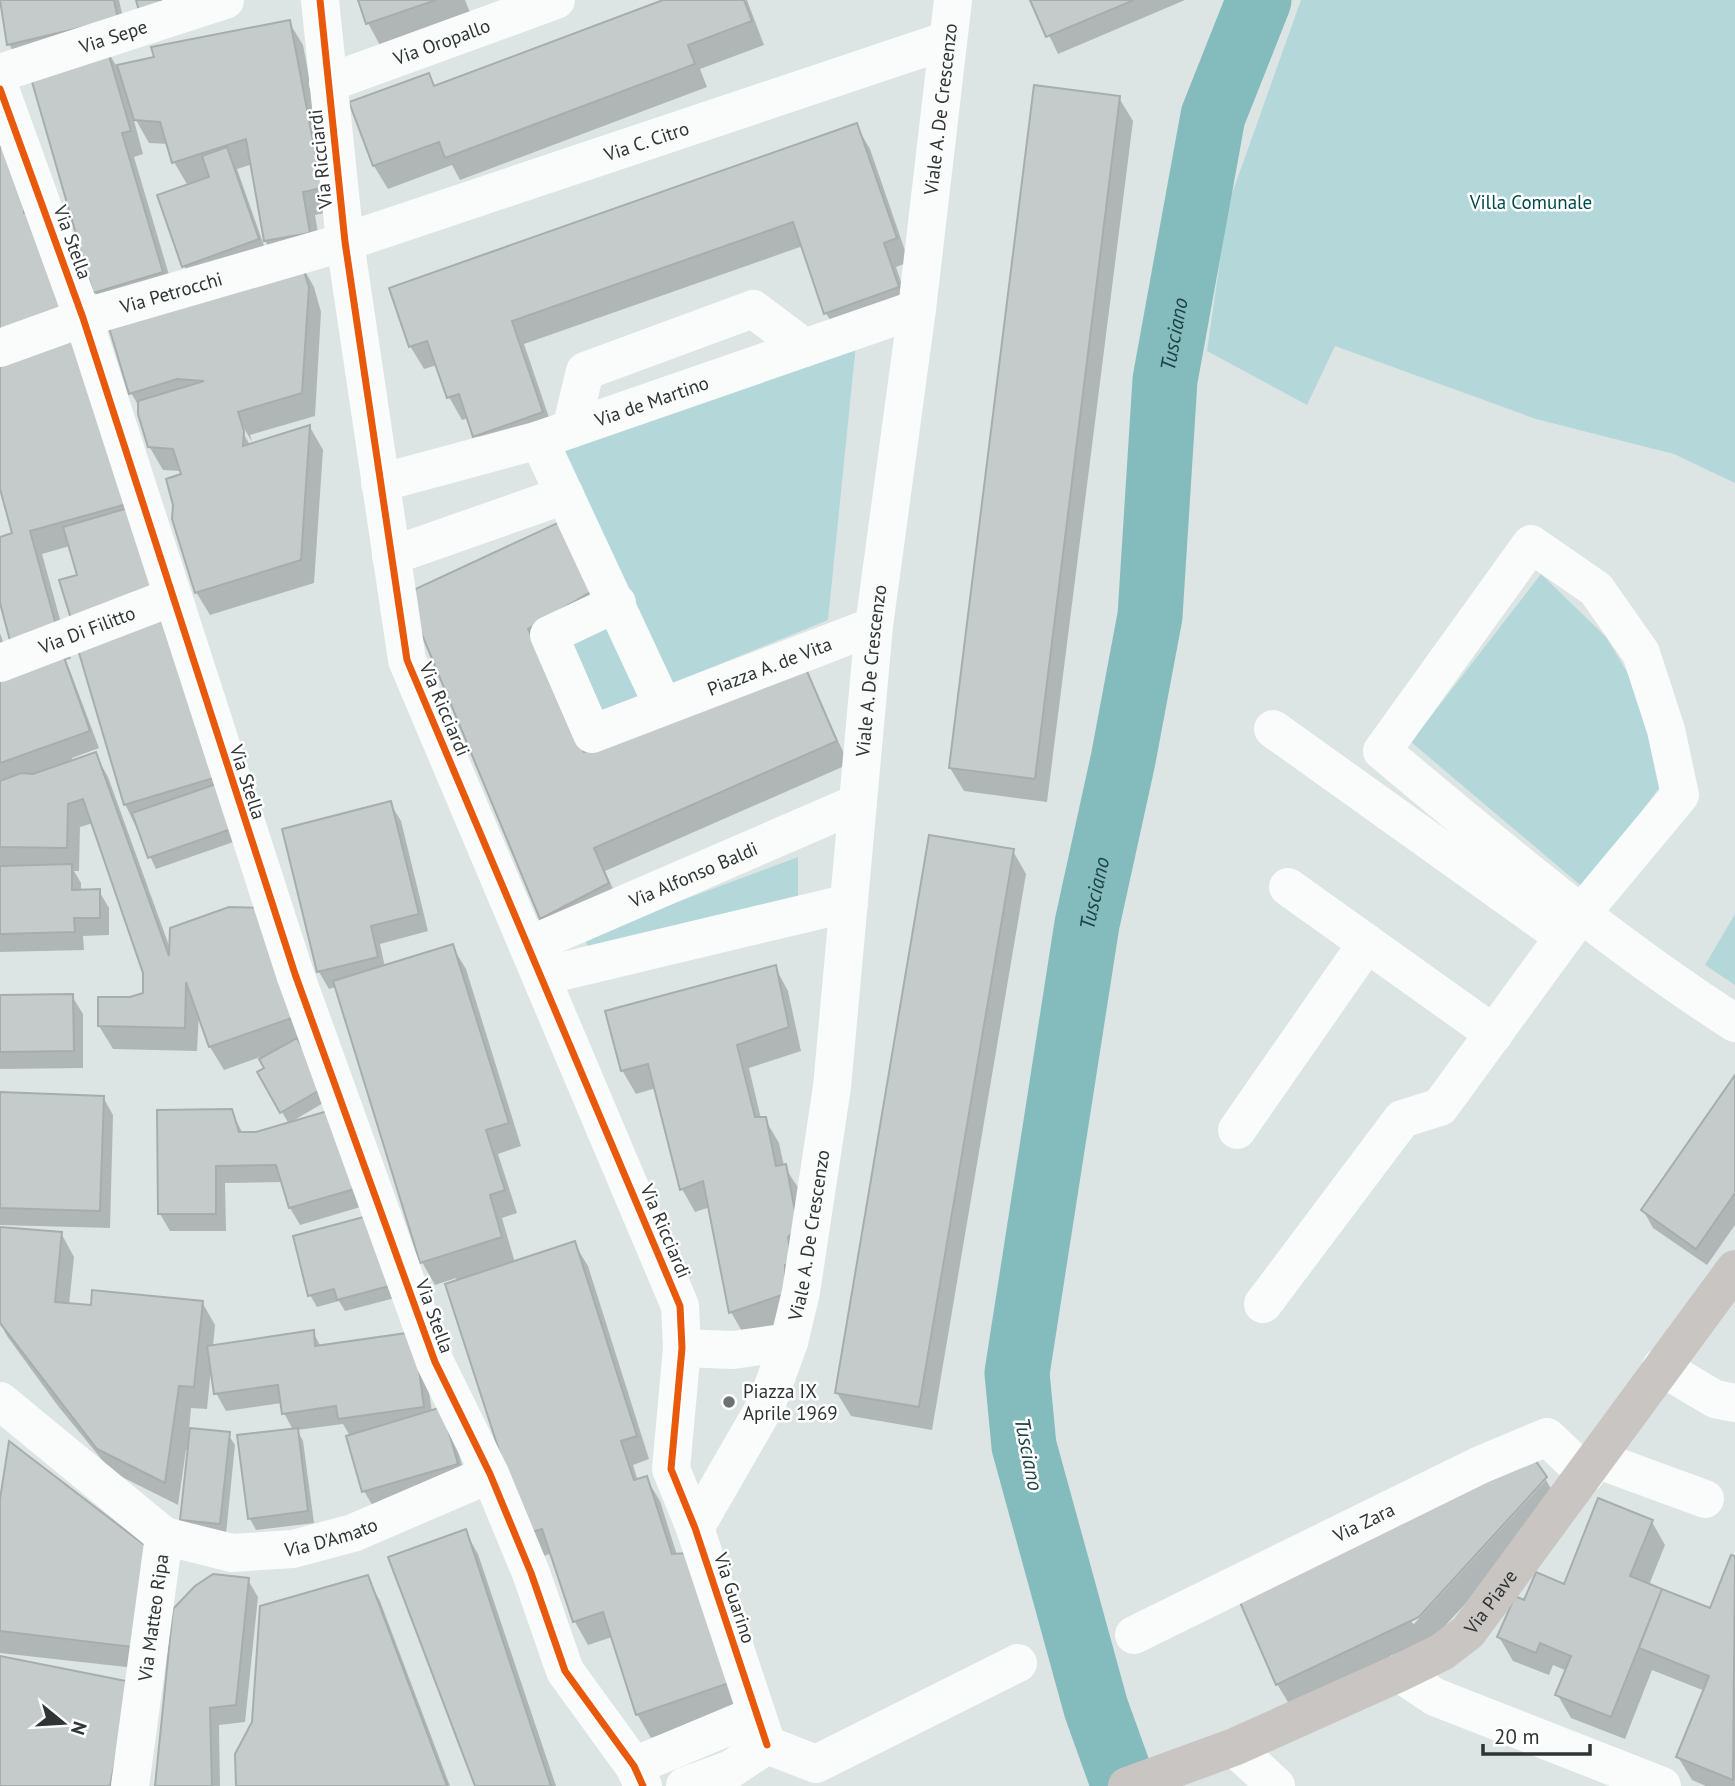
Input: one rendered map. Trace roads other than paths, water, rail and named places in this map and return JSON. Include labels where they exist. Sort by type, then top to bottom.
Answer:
[{"type":"main road","name":"Via Piave","points":[[1128,1786],[1234,1747],[1442,1652],[1468,1632],[1735,1269]]},
{"type":"street","name":"Via Sepe","points":[[0,73],[225,0]]},
{"type":"street","name":"Via Ricciardi","points":[[320,0],[345,242],[407,660],[680,1306],[682,1348],[671,1469],[695,1528]]},
{"type":"street","name":"Via Oropallo","points":[[328,83],[556,0]]},
{"type":"street","name":"Viale A. De Crescenzo","points":[[695,1528],[767,1403],[789,1342],[801,1292],[832,1087],[874,626],[917,309],[953,0]]},
{"type":"street","name":"Via C. Citro","points":[[345,242],[948,40]]},
{"type":"street","name":"Via Stella","points":[[0,89],[83,318],[295,974],[435,1362],[490,1474],[531,1573],[565,1671],[638,1776]]},
{"type":"street","name":"Via Petrocchi","points":[[0,348],[83,318],[345,242]]},
{"type":"street","points":[[663,706],[565,495],[555,435],[585,371],[753,309],[805,348]]},
{"type":"street","name":"Via de Martino","points":[[380,483],[555,435],[917,309]]},
{"type":"street","points":[[391,556],[565,495]]},
{"type":"street","points":[[1263,1304],[1402,1119],[1440,1107],[1572,926],[1680,795],[1666,730],[1641,653],[1596,589],[1531,544],[1382,751],[1572,926]]},
{"type":"street","name":"Via Di Filitto","points":[[0,663],[172,597]]},
{"type":"street","name":"Piazza A. de Vita","points":[[617,603],[550,635],[592,734],[874,626]]},
{"type":"street","points":[[1273,729],[1572,926],[1656,972],[1735,1023]]},
{"type":"street","name":"Via Alfonso Baldi","points":[[536,961],[858,803]]},
{"type":"street","points":[[1288,887],[1494,1034]]},
{"type":"street","points":[[536,961],[849,903]]},
{"type":"street","points":[[1237,1130],[1367,943]]},
{"type":"street","points":[[682,1348],[733,1350],[789,1342]]},
{"type":"street","points":[[1661,1367],[1715,1399],[1735,1403]]},
{"type":"street","name":"Via Matteo Ripa","points":[[2,1414],[164,1536],[130,1786]]},
{"type":"street","name":"Via Zara","points":[[1134,1635],[1480,1465],[1547,1437],[1591,1466]]},
{"type":"street","points":[[1591,1466],[1705,1499]]},
{"type":"street","name":"Via D'Amato","points":[[164,1536],[232,1553],[293,1549],[353,1533],[490,1474]]},
{"type":"street","name":"Via Guarino","points":[[695,1528],[762,1730]]},
{"type":"street","points":[[762,1730],[816,1764],[1018,1663]]},
{"type":"street","points":[[1399,1672],[1435,1697],[1662,1786]]},
{"type":"street","points":[[638,1776],[762,1730]]},
{"type":"street","points":[[685,1786],[731,1769],[762,1730]]},
{"type":"street","points":[[1234,1747],[1276,1786]]},
{"type":"waterway","name":"Tusciano","points":[[1124,1786],[1096,1708],[1024,1446],[1017,1373],[1087,924],[1123,760],[1150,616],[1165,380],[1213,116],[1259,0]]},
{"type":"place","name":"Piazza IX Aprile 1969","points":[[729,1402]]},
{"type":"park label","name":"Villa Comunale","points":[[1531,202]]}]
